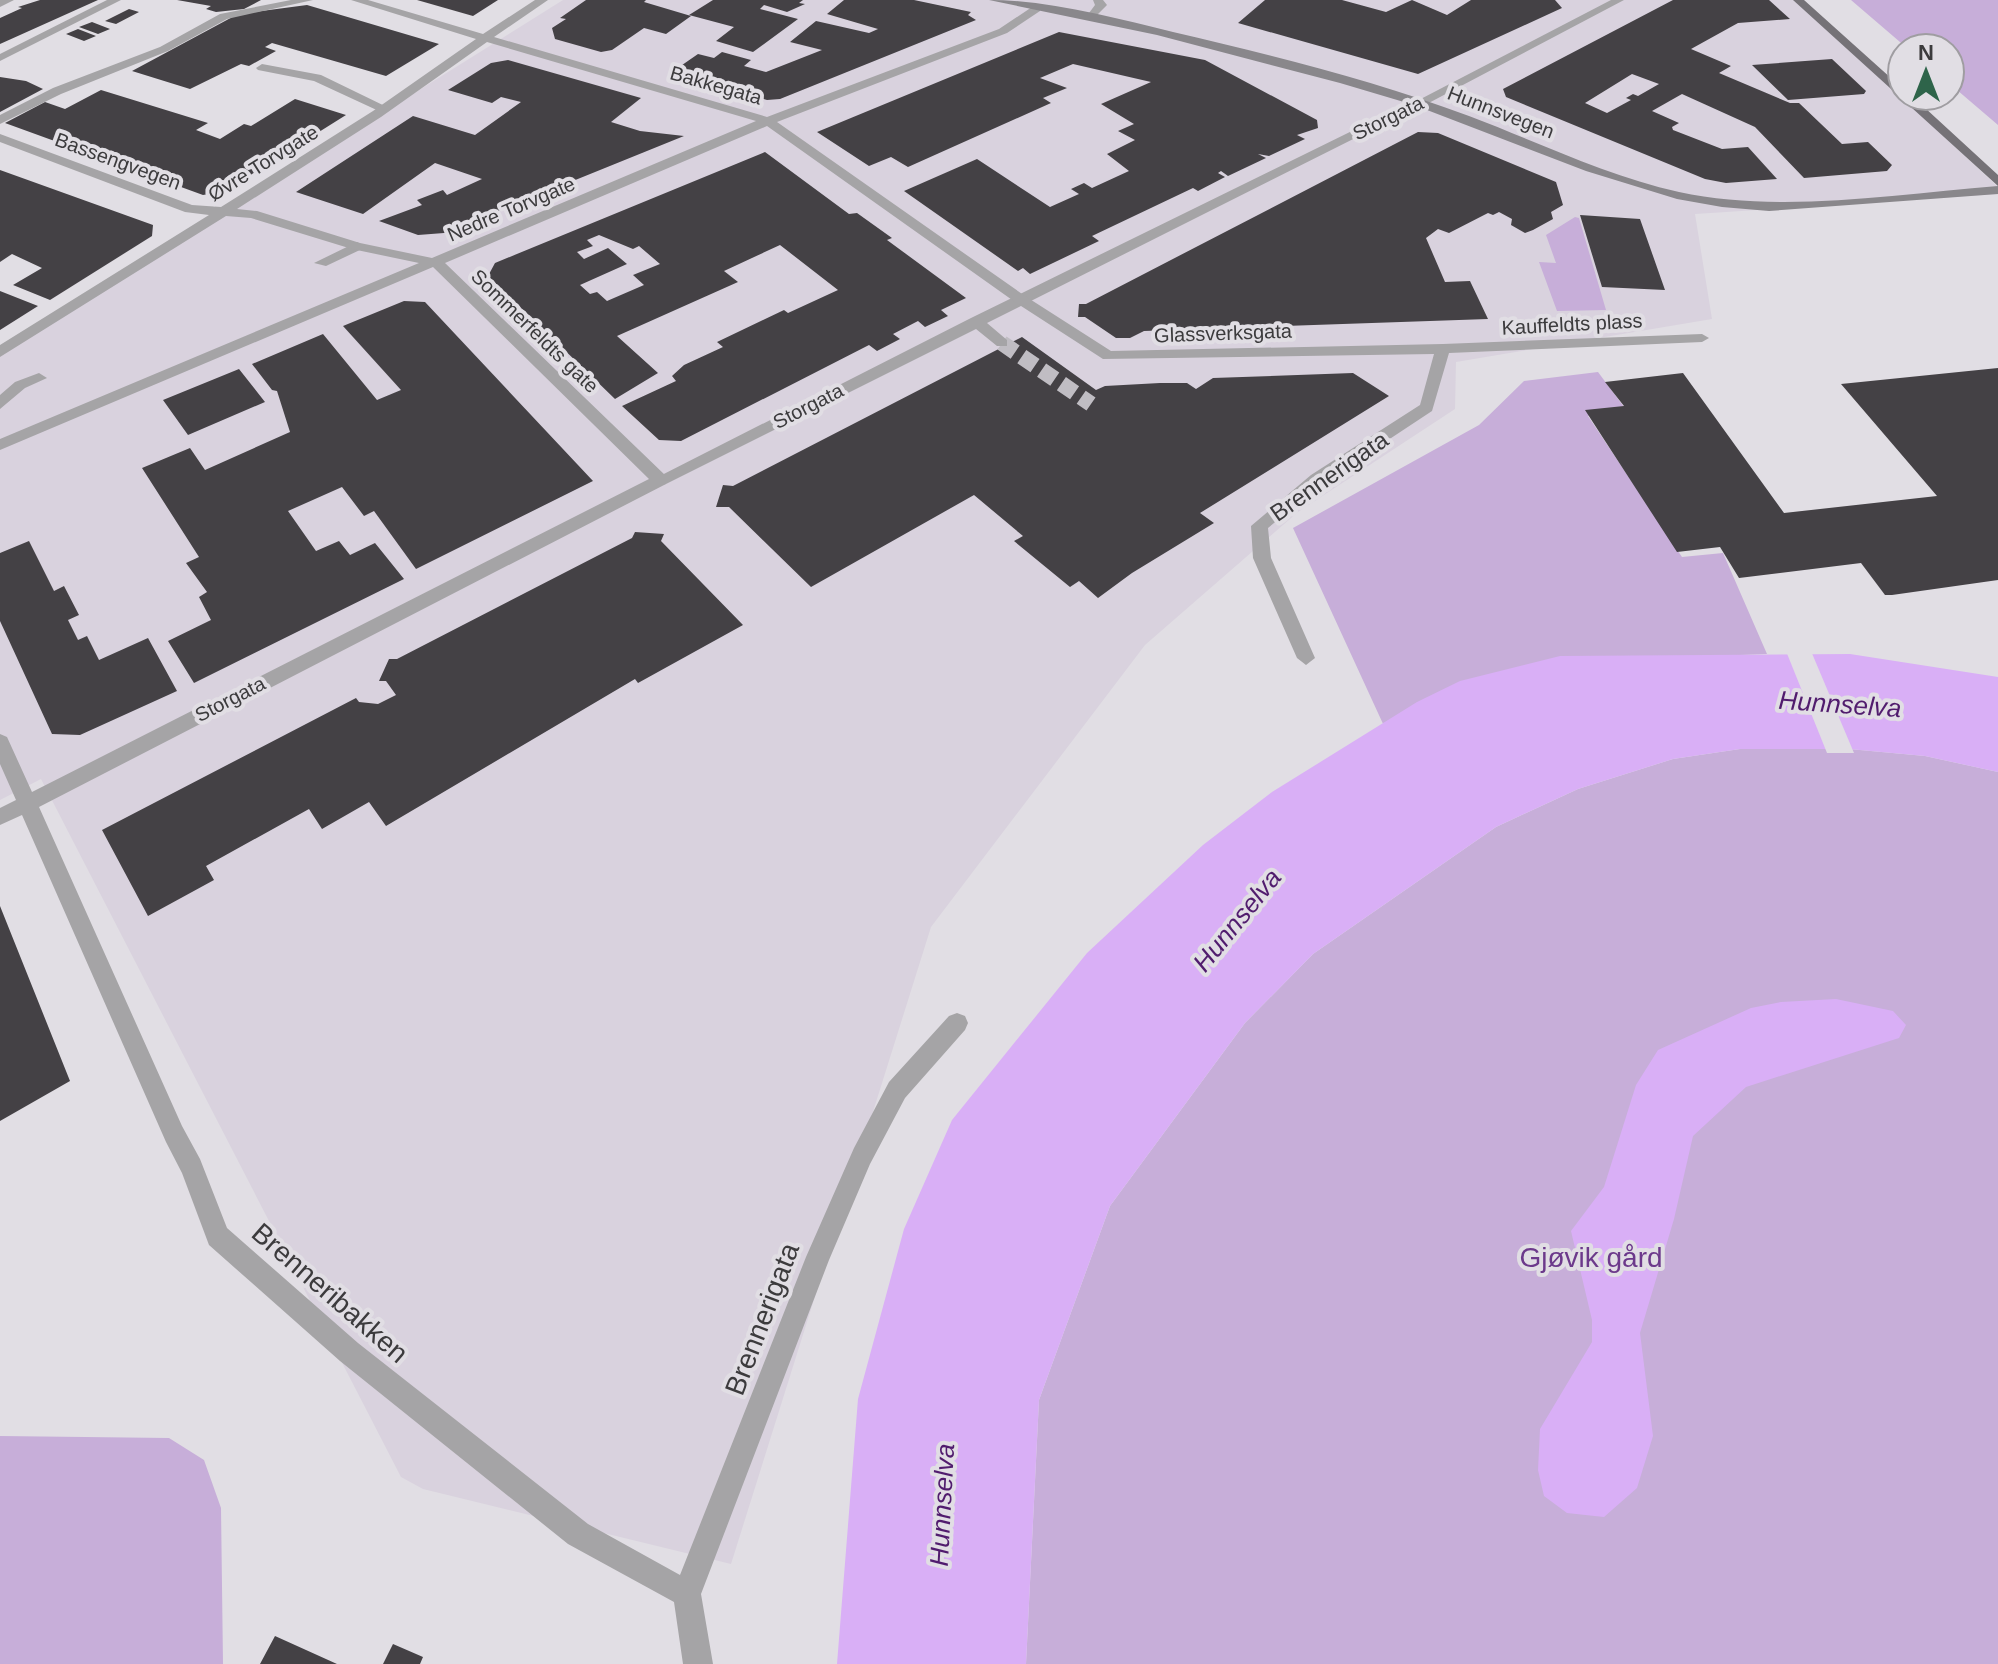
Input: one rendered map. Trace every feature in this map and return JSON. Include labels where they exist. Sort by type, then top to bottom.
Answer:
[{"type":"main road","name":"Hunnsvegen","points":[[994,0],[1092,17],[1213,45],[1419,103],[1493,128],[1627,184],[1706,203],[1769,207],[1998,190]]},
{"type":"main road","points":[[1798,0],[1886,80]]},
{"type":"main road","points":[[1922,112],[1998,182]]},
{"type":"street","points":[[0,4],[9,0]]},
{"type":"street","points":[[0,58],[116,0]]},
{"type":"street","points":[[0,120],[57,91],[164,49],[224,16],[308,0]]},
{"type":"street","name":"Bakkegata","points":[[356,0],[768,121],[1020,299]]},
{"type":"street","name":"Øvre Torvgate","points":[[0,352],[385,109],[469,51],[482,37],[543,0]]},
{"type":"street","points":[[1092,17],[1101,5],[1098,0]]},
{"type":"street","points":[[1593,0],[1606,6]]},
{"type":"street","name":"Storgata","points":[[0,817],[660,480],[1419,103],[1619,0]]},
{"type":"street","name":"Nedre Torvgate","points":[[0,445],[768,121],[1003,31],[1036,9]]},
{"type":"street","points":[[262,68],[317,78],[385,109]]},
{"type":"street","name":"Bassengvegen","points":[[0,138],[190,209],[223,212]]},
{"type":"street","name":"Sommerfeldts gate","points":[[223,212],[252,214],[357,246],[437,263],[660,480]]},
{"type":"street","points":[[321,263],[357,246]]},
{"type":"street","name":"Glassverksgata","points":[[1020,299],[1108,356],[1443,349]]},
{"type":"street","points":[[976,321],[1002,343]]},
{"type":"street","name":"Kauffeldts plass","points":[[1443,349],[1702,338]]},
{"type":"street","name":"Brennerigata","points":[[1306,658],[1262,558],[1259,526],[1317,479],[1427,407],[1443,349]]},
{"type":"street","points":[[0,404],[20,385],[39,378]]},
{"type":"street","name":"Brenneribakken","points":[[0,742],[174,1134],[192,1167],[218,1236],[349,1352],[578,1534],[687,1594]]},
{"type":"street","name":"Brennerigata","points":[[687,1594],[818,1257],[862,1156],[897,1090],[957,1023]]},
{"type":"street","points":[[687,1594],[698,1664]]},
{"type":"shaded area","points":[[563,0],[1798,0],[1886,82],[1886,112],[1918,112],[1998,187],[1998,194],[1695,214],[1712,319],[1456,362],[1455,409],[1298,512],[1145,645],[931,927],[731,1564],[423,1489],[401,1477],[41,779],[0,800],[0,352]]},
{"type":"green space","points":[[1851,0],[1998,0],[1998,125],[1966,98],[1966,32],[1888,32]]},
{"type":"green space","points":[[1575,217],[1579,218],[1606,310],[1557,311],[1539,262],[1556,263],[1546,235]]},
{"type":"green space","points":[[1598,372],[1627,411],[1588,416],[1682,557],[1723,553],[1767,654],[1662,658],[1384,726],[1293,528],[1479,425],[1524,381]]},
{"type":"green space","name":"Gjøvik gård","points":[[1740,749],[1849,749],[1925,756],[1998,772],[1998,1664],[1026,1664],[1039,1400],[1110,1206],[1245,1023],[1313,954],[1496,827],[1578,789],[1673,759]]},
{"type":"green space","points":[[0,1436],[169,1438],[204,1460],[221,1508],[223,1664],[0,1664]]},
{"type":"water","name":"Hunnselva","points":[[1850,654],[1998,677],[1998,772],[1925,756],[1849,749],[1740,749],[1673,759],[1578,789],[1496,827],[1313,954],[1245,1023],[1110,1206],[1039,1400],[1026,1664],[837,1664],[858,1399],[904,1229],[952,1120],[1087,953],[1203,845],[1272,792],[1417,702],[1460,681],[1560,656]]},
{"type":"water","points":[[1836,999],[1893,1011],[1906,1025],[1899,1038],[1746,1087],[1693,1136],[1674,1219],[1640,1333],[1653,1436],[1637,1488],[1604,1517],[1567,1513],[1544,1496],[1538,1470],[1540,1429],[1592,1342],[1592,1320],[1571,1231],[1604,1187],[1636,1085],[1658,1050],[1751,1008],[1781,1002]]},
{"type":"pier","points":[[1786,651],[1811,651],[1854,753],[1827,753]]},
{"type":"building","points":[[40,0],[98,0],[0,44],[0,18],[22,8],[18,7]]},
{"type":"building","points":[[177,0],[261,0],[244,9],[216,12],[206,9],[211,6]]},
{"type":"building","points":[[417,0],[498,0],[473,16]]},
{"type":"building","points":[[586,0],[646,0],[644,2],[691,16],[666,34],[644,28],[612,50],[601,52],[555,39],[552,28],[566,19],[560,18]]},
{"type":"building","points":[[713,0],[803,0],[799,3],[805,4],[787,12],[764,5],[760,9],[798,19],[753,52],[716,41],[734,27],[689,15]]},
{"type":"building","points":[[844,0],[914,0],[971,12],[968,15],[976,20],[780,99],[767,100],[693,78],[696,76],[691,74],[688,77],[672,72],[698,54],[714,58],[722,52],[751,60],[744,66],[766,72],[822,50],[790,42],[816,21],[869,33],[878,29],[827,14]]},
{"type":"building","points":[[1265,0],[1342,0],[1386,12],[1412,0],[1447,15],[1471,0],[1555,0],[1562,8],[1418,74],[1238,23]]},
{"type":"building","points":[[1673,0],[1769,0],[1790,19],[1738,23],[1691,49],[1731,66],[1719,73],[1790,103],[1799,103],[1842,144],[1868,142],[1892,165],[1887,171],[1804,178],[1755,127],[1682,94],[1652,111],[1679,123],[1672,127],[1673,130],[1722,149],[1748,147],[1777,179],[1726,183],[1705,179],[1506,97],[1503,89]],"holes":[[[1632,74],[1659,84],[1638,96],[1633,94],[1626,98],[1631,100],[1607,113],[1585,103]]]},
{"type":"building","points":[[307,5],[439,44],[386,76],[272,43],[265,47],[276,51],[249,66],[241,64],[190,89],[132,71],[238,14]]},
{"type":"building","points":[[129,9],[139,12],[116,24],[105,21]]},
{"type":"building","points":[[92,22],[110,29],[98,34],[79,27]]},
{"type":"building","points":[[78,29],[96,36],[84,41],[66,34]]},
{"type":"building","points":[[1059,32],[1205,60],[1317,120],[1318,128],[1297,135],[1305,139],[1269,156],[1258,154],[1266,158],[1228,176],[1221,171],[1218,173],[1225,177],[1198,191],[1193,188],[1092,236],[1099,241],[1030,274],[1023,268],[1018,271],[904,191],[977,159],[1050,207],[1079,194],[1071,189],[1084,183],[1092,188],[1129,171],[1107,154],[1135,140],[1118,131],[1134,124],[1101,104],[1151,82],[1073,64],[1040,78],[1067,88],[1043,98],[1051,103],[908,167],[891,157],[869,166],[817,132]]},
{"type":"building","points":[[1832,59],[1866,91],[1864,94],[1788,100],[1752,65]]},
{"type":"building","points":[[508,60],[641,98],[611,122],[640,131],[684,136],[444,233],[418,235],[379,221],[422,205],[417,200],[443,190],[447,195],[482,179],[435,163],[363,214],[296,192],[413,116],[475,135],[521,102],[501,97],[492,103],[448,90],[491,63]]},
{"type":"building","points":[[0,77],[26,81],[43,89],[0,112]]},
{"type":"building","points":[[101,90],[208,123],[196,130],[220,139],[244,124],[251,126],[295,99],[346,115],[225,191],[203,195],[5,123],[45,102],[65,109]]},
{"type":"building","points":[[1418,132],[1438,133],[1556,182],[1563,205],[1551,212],[1553,219],[1533,230],[1525,233],[1511,225],[1512,219],[1499,212],[1493,215],[1488,213],[1449,233],[1438,229],[1426,238],[1445,282],[1470,281],[1488,319],[1144,331],[1130,338],[1116,338],[1085,317],[1078,317],[1079,304],[1086,304]]},
{"type":"building","points":[[765,152],[849,214],[857,213],[892,238],[887,240],[966,298],[941,310],[948,316],[925,327],[918,321],[893,334],[900,339],[877,351],[869,345],[681,441],[659,440],[622,406],[676,381],[672,376],[684,365],[723,347],[717,342],[784,310],[788,313],[838,290],[780,245],[724,271],[738,282],[617,336],[658,373],[615,399],[488,276],[495,263]],"holes":[[[599,235],[633,249],[639,246],[660,264],[633,275],[644,285],[607,301],[597,292],[590,294],[580,285],[627,264],[608,248],[584,259],[577,252],[593,246],[587,240]]]},
{"type":"building","points":[[0,170],[153,225],[152,236],[50,300],[13,285],[42,268],[12,254],[0,262]]},
{"type":"building","points":[[1580,215],[1640,219],[1665,290],[1602,287]]},
{"type":"building","points":[[0,291],[38,306],[0,330]]},
{"type":"building","points":[[404,301],[425,302],[593,481],[416,569],[374,511],[364,516],[342,487],[288,511],[316,551],[339,541],[350,555],[375,543],[404,579],[194,683],[168,641],[211,620],[199,597],[207,592],[186,563],[199,557],[142,468],[190,448],[205,470],[290,432],[277,391],[272,390],[252,364],[323,334],[377,400],[401,390],[343,326]]},
{"type":"building","points":[[1022,337],[1096,390],[1105,386],[1160,383],[1187,383],[1196,389],[1213,378],[1353,373],[1389,396],[1200,513],[1214,523],[1132,573],[1098,598],[1079,581],[1070,587],[1014,541],[1023,536],[974,495],[811,587],[729,507],[716,507],[723,485],[733,486]]},
{"type":"building","points":[[1998,368],[1998,580],[1892,595],[1885,595],[1861,563],[1739,578],[1720,547],[1677,552],[1585,410],[1624,406],[1605,382],[1683,373],[1784,513],[1937,496],[1841,384]]},
{"type":"building","points":[[239,369],[265,402],[188,435],[163,400]]},
{"type":"building","points":[[635,532],[664,534],[661,541],[743,625],[638,683],[635,679],[386,826],[369,802],[322,829],[309,809],[206,866],[214,880],[148,916],[102,830],[356,698],[359,702],[378,704],[396,695],[386,681],[379,681],[389,659],[397,659],[632,538]]},
{"type":"building","points":[[29,541],[54,591],[64,586],[79,615],[68,620],[78,640],[87,636],[99,660],[148,638],[177,691],[80,735],[52,734],[0,621],[0,553]]},
{"type":"building","points":[[0,906],[70,1081],[0,1121]]},
{"type":"building","points":[[275,1636],[337,1664],[260,1664]]},
{"type":"building","points":[[393,1644],[423,1657],[420,1664],[383,1664]]},
{"type":"tunnel","points":[[1002,343],[1091,404]]}]
